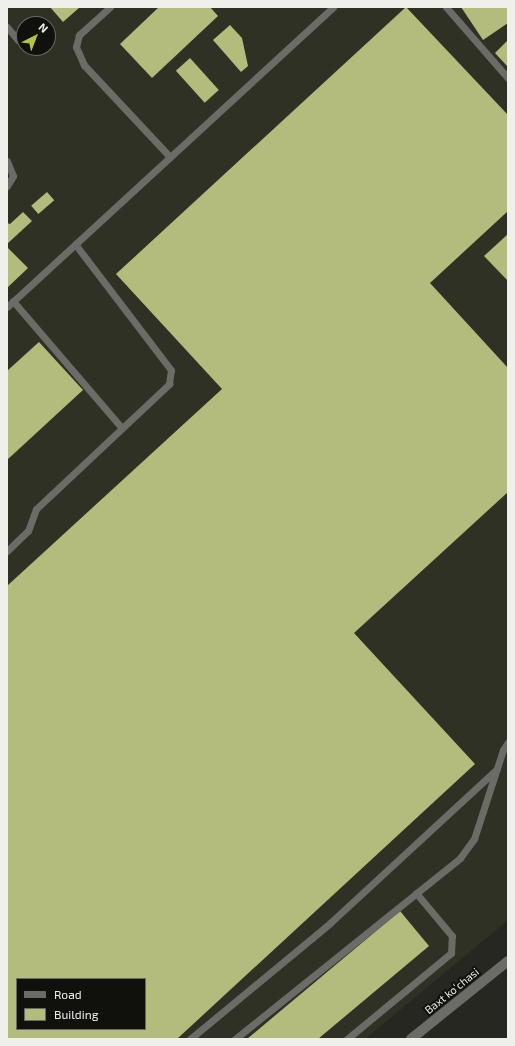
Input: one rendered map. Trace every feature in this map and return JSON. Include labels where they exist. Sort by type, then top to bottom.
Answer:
[{"type":"street","name":"Baxt koʻchasi","points":[[411,1039],[508,961]]},
{"type":"lane","points":[[110,7],[79,35],[76,47],[84,65],[170,157]]},
{"type":"lane","points":[[7,307],[333,7]]},
{"type":"lane","points":[[446,7],[508,78]]},
{"type":"lane","points":[[7,27],[16,38]]},
{"type":"lane","points":[[7,161],[13,176],[7,186]]},
{"type":"lane","points":[[7,550],[28,531],[36,509],[169,384],[171,370],[76,244]]},
{"type":"lane","points":[[13,302],[122,428]]},
{"type":"lane","points":[[235,1039],[460,858],[474,839],[497,769],[508,742]]},
{"type":"lane","points":[[190,1039],[330,923],[497,769]]},
{"type":"lane","points":[[347,1039],[451,953],[452,936],[416,893]]},
{"type":"shaded area","points":[[7,7],[508,7],[508,920],[365,1039],[7,1039]]},
{"type":"building","points":[[50,7],[80,7],[63,22]]},
{"type":"building","points":[[159,7],[210,7],[218,16],[152,78],[120,44]]},
{"type":"building","points":[[406,7],[508,115],[508,211],[430,283],[508,368],[508,492],[354,633],[475,764],[177,1039],[7,1039],[7,586],[222,389],[116,274]]},
{"type":"building","points":[[461,7],[508,7],[508,23],[483,40]]},
{"type":"building","points":[[230,25],[242,38],[248,66],[241,72],[213,40]]},
{"type":"building","points":[[508,40],[508,67],[495,53]]},
{"type":"building","points":[[190,58],[219,90],[205,103],[176,71]]},
{"type":"building","points":[[47,192],[54,200],[38,214],[31,206]]},
{"type":"building","points":[[23,212],[32,221],[7,244],[7,223],[10,224]]},
{"type":"building","points":[[508,234],[508,281],[484,256]]},
{"type":"building","points":[[7,247],[28,268],[7,288]]},
{"type":"building","points":[[39,342],[83,390],[7,460],[7,371]]},
{"type":"building","points":[[400,911],[429,946],[318,1039],[247,1039]]}]
